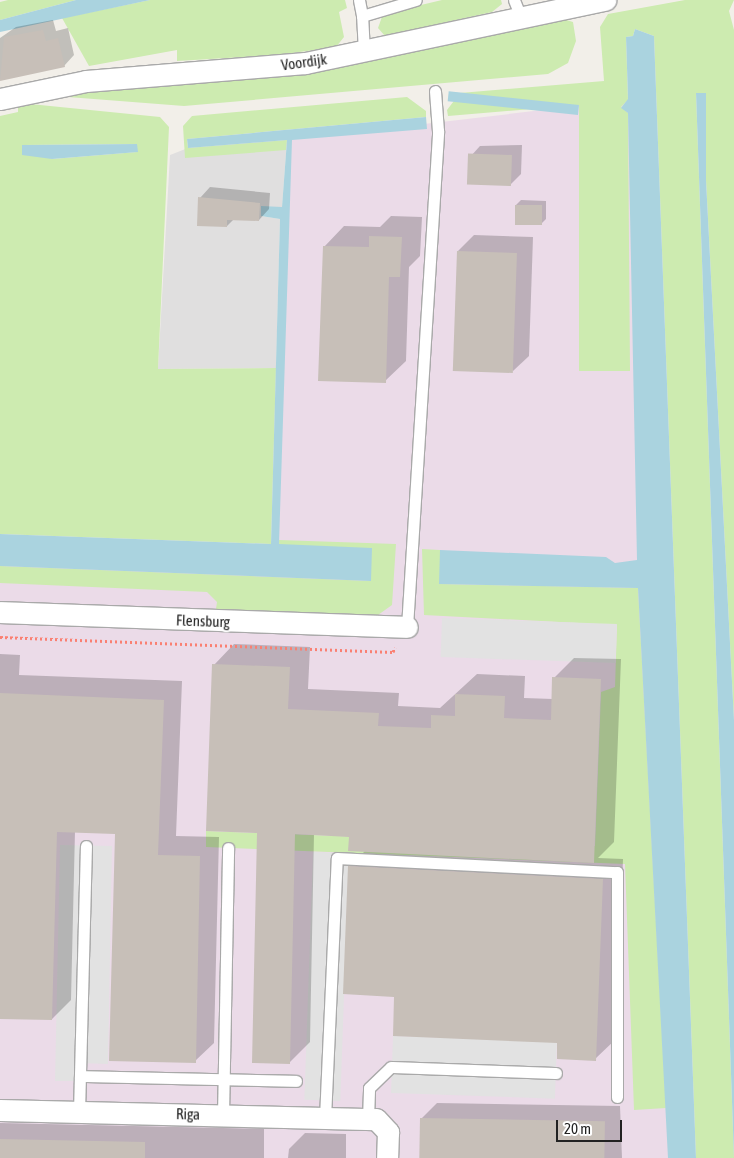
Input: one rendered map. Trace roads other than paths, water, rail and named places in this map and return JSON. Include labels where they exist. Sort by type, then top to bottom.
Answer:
[{"type":"street","name":"Voordijk","points":[[0,99],[86,81],[252,69],[364,52],[518,9],[605,0]]},
{"type":"street","name":"Flensburg","points":[[0,612],[406,627]]},
{"type":"street","name":"Riga","points":[[0,1110],[372,1119]]},
{"type":"street","points":[[372,1119],[388,1132],[387,1158]]},
{"type":"lane","points":[[359,0],[364,52]]},
{"type":"lane","points":[[362,16],[416,0]]},
{"type":"lane","points":[[406,627],[438,131],[435,91]]},
{"type":"lane","points":[[79,1112],[86,846]]},
{"type":"lane","points":[[223,1115],[228,848]]},
{"type":"lane","points":[[325,1118],[337,858],[617,872],[617,1097]]},
{"type":"lane","points":[[372,1119],[369,1088],[391,1067],[556,1073]]},
{"type":"lane","points":[[80,1076],[296,1081]]},
{"type":"water","points":[[76,0],[150,0],[0,32],[0,20]]},
{"type":"water","points":[[635,29],[654,36],[696,1158],[668,1158],[638,588],[439,584],[440,550],[606,557],[615,563],[637,560],[628,113],[621,108],[628,99],[626,37],[633,36]]},
{"type":"water","points":[[449,91],[579,105],[578,115],[448,101]]},
{"type":"water","points":[[696,93],[706,93],[706,180],[734,720],[734,1158]]},
{"type":"water","points":[[426,117],[427,129],[292,140],[279,544],[372,548],[371,581],[0,566],[0,534],[271,544],[280,219],[261,216],[261,206],[282,207],[287,140],[188,148],[187,139]]},
{"type":"water","points":[[137,144],[138,152],[52,159],[22,155],[22,145]]}]
